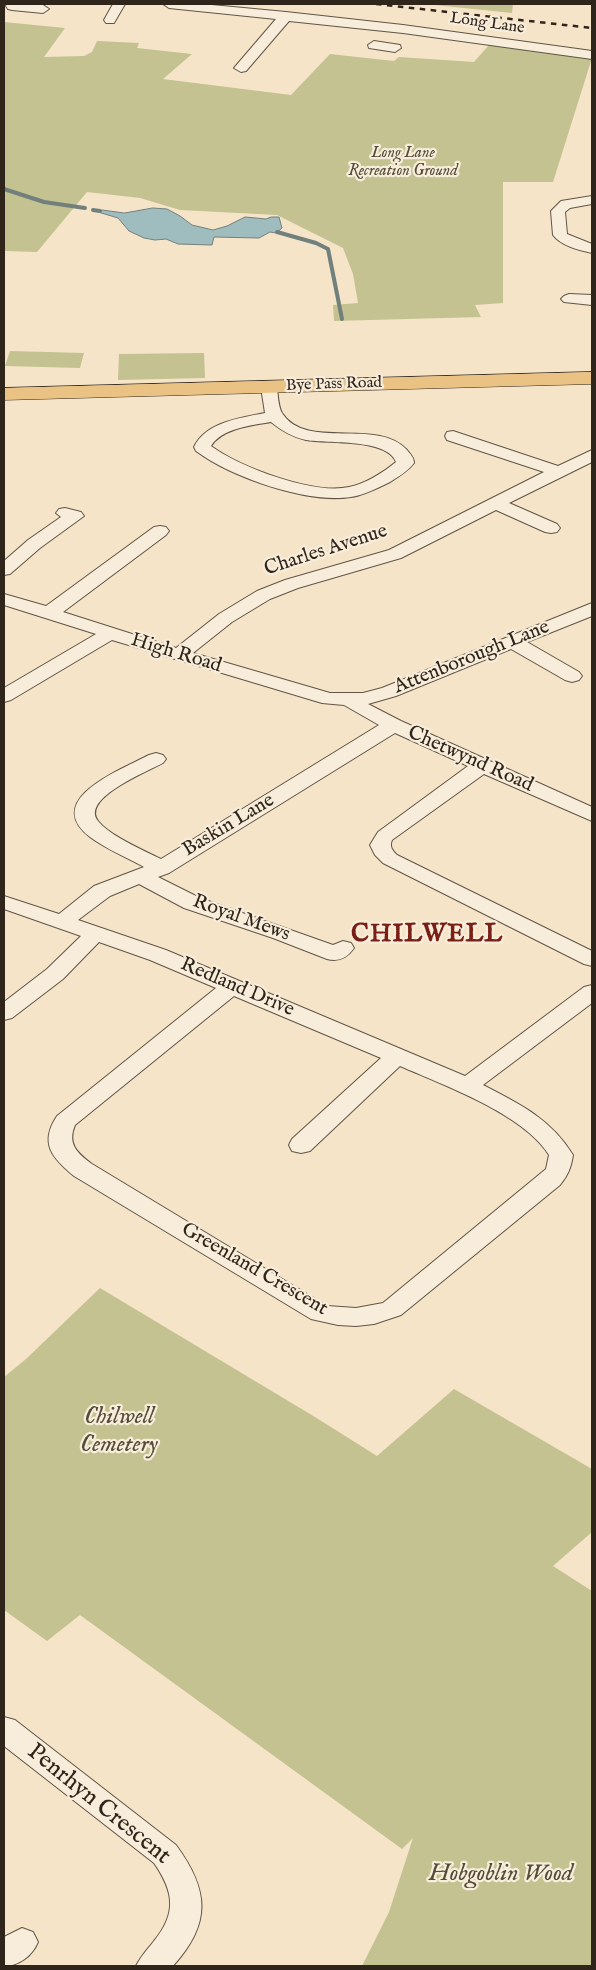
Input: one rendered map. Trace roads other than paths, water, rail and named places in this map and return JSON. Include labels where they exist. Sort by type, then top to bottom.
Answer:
[{"type":"main road","name":"Bye Pass Road","points":[[4,394],[592,378]]},
{"type":"main road","name":"Bye Pass Road","points":[[4,388],[76,391]]},
{"type":"street","points":[[110,20],[119,4]]},
{"type":"street","name":"Long Lane","points":[[169,4],[403,29],[592,54]]},
{"type":"street","points":[[12,6],[37,7]]},
{"type":"street","points":[[241,68],[286,16]]},
{"type":"street","points":[[385,47],[403,29]]},
{"type":"street","points":[[592,200],[566,204],[558,211],[560,236],[592,249]]},
{"type":"street","points":[[568,298],[592,300]]},
{"type":"street","points":[[269,386],[275,416],[287,428],[304,435],[326,439],[372,440],[399,450],[405,459],[405,463],[395,471],[351,492],[328,493],[289,486],[236,467],[220,460],[202,447],[207,438],[240,423],[275,416]]},
{"type":"street","points":[[450,436],[522,458],[556,472]]},
{"type":"street","name":"Charles Avenue","points":[[179,655],[221,621],[263,596],[290,584],[355,567],[395,554],[592,455]]},
{"type":"street","points":[[270,495],[289,486]]},
{"type":"street","points":[[496,504],[551,528]]},
{"type":"street","points":[[4,570],[34,544],[75,516],[64,513]]},
{"type":"street","points":[[49,613],[160,531]]},
{"type":"street","name":"High Road","points":[[4,599],[179,655],[319,696],[350,700]]},
{"type":"street","name":"Attenborough Lane","points":[[350,700],[364,699],[389,692],[592,609]]},
{"type":"street","points":[[4,696],[88,648],[109,633]]},
{"type":"street","points":[[513,642],[572,676]]},
{"type":"street","name":"Chetwynd Road","points":[[350,700],[394,726],[592,815]]},
{"type":"street","name":"Baskin Lane","points":[[63,922],[96,894],[161,868],[394,726]]},
{"type":"street","points":[[156,759],[96,792],[85,811],[88,823],[96,832],[161,868]]},
{"type":"street","points":[[482,766],[385,836],[380,841],[383,853],[390,859],[592,959]]},
{"type":"street","name":"Royal Mews","points":[[140,876],[192,903],[281,933],[335,954],[343,948]]},
{"type":"street","name":"Redland Drive","points":[[4,902],[158,955],[467,1086]]},
{"type":"street","points":[[4,1013],[55,974],[96,933]]},
{"type":"street","name":"Greenland Crescent","points":[[232,986],[65,1121],[60,1130],[60,1147],[65,1155],[83,1170],[320,1312],[334,1316],[360,1317],[392,1309],[551,1180],[558,1171],[561,1155],[552,1140],[541,1130],[467,1086]]},
{"type":"street","points":[[467,1086],[592,992]]},
{"type":"street","points":[[301,1145],[397,1056]]},
{"type":"street","name":"Penrhyn Crescent","points":[[5,1731],[165,1854],[177,1870],[184,1885],[186,1912],[183,1923],[169,1949],[152,1966]]},
{"type":"water","points":[[153,208],[167,209],[192,225],[213,230],[227,226],[245,217],[266,219],[279,217],[282,228],[276,233],[270,232],[259,238],[214,237],[212,245],[178,244],[166,239],[144,238],[129,231],[118,218],[98,212],[102,210],[124,213]]},
{"type":"waterway","points":[[4,189],[44,202],[85,208]]},
{"type":"waterway","points":[[93,210],[100,211]]},
{"type":"waterway","points":[[277,232],[316,243],[328,249],[342,319]]},
{"type":"railway","points":[[376,4],[592,28]]},
{"type":"district","name":"CHILWELL","points":[[427,936]]},
{"type":"park label","name":"Long Lane Recreation Ground","points":[[403,163]]},
{"type":"park label","name":"Chilwell Cemetery","points":[[119,1432]]},
{"type":"park label","name":"Hobgoblin Wood","points":[[501,1875]]}]
